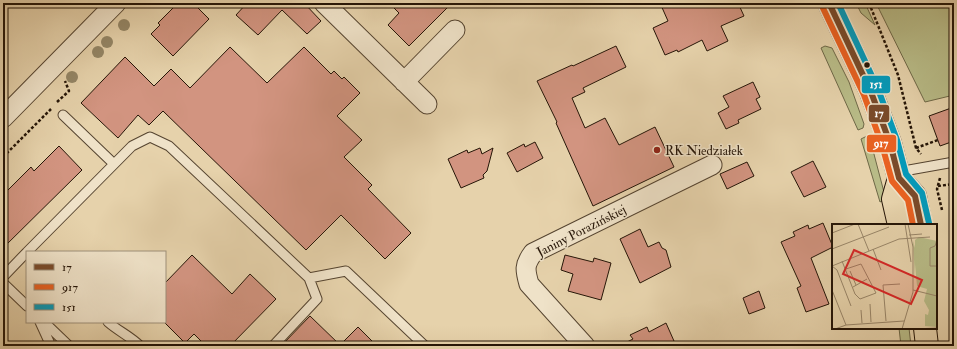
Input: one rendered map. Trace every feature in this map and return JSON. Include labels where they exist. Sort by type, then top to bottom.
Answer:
[{"type":"main road","points":[[829,3],[872,92],[890,143],[898,175],[915,196],[921,224]]},
{"type":"main road","points":[[898,175],[893,199],[899,224]]},
{"type":"main road","points":[[925,329],[927,346]]},
{"type":"street","points":[[3,118],[116,3]]},
{"type":"street","points":[[324,3],[427,104]]},
{"type":"street","points":[[404,82],[455,30]]},
{"type":"street","name":"Janiny Porazińskiej","points":[[585,346],[529,284],[525,272],[527,261],[533,253],[712,165]]},
{"type":"lane","points":[[62,115],[114,164]]},
{"type":"lane","points":[[28,251],[132,146],[150,137],[169,146],[308,278],[317,299],[272,346]]},
{"type":"lane","points":[[898,175],[954,162]]},
{"type":"lane","points":[[3,277],[26,253]]},
{"type":"lane","points":[[308,278],[346,271],[425,346]]},
{"type":"lane","points":[[3,283],[26,305]]},
{"type":"lane","points":[[40,323],[51,346]]},
{"type":"lane","points":[[45,323],[69,346]]},
{"type":"lane","points":[[109,323],[116,330],[130,336],[140,346]]},
{"type":"path","points":[[869,3],[898,75],[916,148],[922,154],[928,155]]},
{"type":"path","points":[[916,148],[938,140]]},
{"type":"path","points":[[938,186],[954,184]]},
{"type":"green space","points":[[856,3],[865,3],[875,25],[861,13]]},
{"type":"green space","points":[[876,3],[954,3],[954,95],[925,102]]},
{"type":"green space","points":[[825,46],[832,48],[849,82],[864,124],[863,128],[858,130],[821,48]]},
{"type":"green space","points":[[867,136],[870,139],[885,196],[884,200],[880,202],[861,139]]},
{"type":"green space","points":[[899,329],[909,329],[911,346],[901,346]]},
{"type":"building","points":[[178,3],[193,3],[209,19],[173,56],[151,34],[160,25],[158,23]]},
{"type":"building","points":[[247,3],[304,3],[321,21],[307,34],[282,10],[258,35],[236,15]]},
{"type":"building","points":[[389,3],[452,3],[409,46],[388,25],[399,13]]},
{"type":"building","points":[[660,3],[738,3],[744,16],[721,26],[728,41],[707,51],[702,40],[678,52],[677,50],[665,55],[653,28],[668,21]]},
{"type":"building","points":[[616,46],[626,67],[583,88],[585,92],[572,98],[585,128],[605,118],[619,145],[655,127],[674,167],[593,206],[556,123],[557,122],[537,81]]},
{"type":"building","points":[[230,47],[267,83],[304,47],[331,74],[334,71],[342,79],[344,77],[360,93],[337,116],[362,140],[344,157],[372,185],[368,189],[411,233],[385,259],[341,215],[306,250],[163,111],[149,125],[138,115],[118,138],[81,103],[125,57],[154,86],[171,69],[190,88]]},
{"type":"building","points":[[753,82],[760,97],[756,99],[761,109],[738,120],[739,123],[726,129],[718,113],[729,107],[723,96]]},
{"type":"building","points":[[954,107],[954,141],[940,146],[929,116]]},
{"type":"building","points":[[535,142],[543,158],[517,172],[507,153],[524,144],[525,147]]},
{"type":"building","points":[[59,146],[82,170],[3,248],[3,195],[31,167],[34,171]]},
{"type":"building","points":[[480,148],[482,154],[493,148],[487,171],[483,175],[484,178],[461,188],[448,159],[467,150],[468,153]]},
{"type":"building","points":[[813,161],[826,187],[804,197],[791,172]]},
{"type":"building","points":[[747,162],[754,176],[727,189],[720,174]]},
{"type":"building","points":[[823,223],[832,248],[811,258],[829,304],[806,312],[797,288],[801,286],[781,242],[795,236],[793,232],[808,225],[809,229]]},
{"type":"building","points":[[640,229],[648,247],[659,242],[662,248],[666,250],[671,267],[640,283],[620,239]]},
{"type":"building","points":[[192,255],[232,294],[250,274],[276,299],[230,346],[206,346],[194,334],[185,343],[165,323],[166,282]]},
{"type":"building","points":[[565,255],[593,262],[594,258],[611,263],[601,300],[568,291],[573,274],[561,270]]},
{"type":"building","points":[[759,291],[765,308],[749,314],[743,298]]},
{"type":"building","points":[[310,316],[340,345],[358,327],[377,346],[281,346]]},
{"type":"building","points":[[666,323],[674,341],[663,346],[619,346],[633,339],[630,335],[647,327],[649,332]]},
{"type":"transit line","name":"17","points":[[829,3],[871,92],[890,143],[899,178],[915,196],[921,224]]},
{"type":"transit line","name":"151","points":[[838,3],[878,89],[897,140],[906,174],[922,193],[929,223]]},
{"type":"transit line","name":"917","points":[[822,6],[864,95],[882,145],[892,181],[908,200],[913,224]]},
{"type":"place","name":"RK Niedziałek","points":[[657,150]]}]
